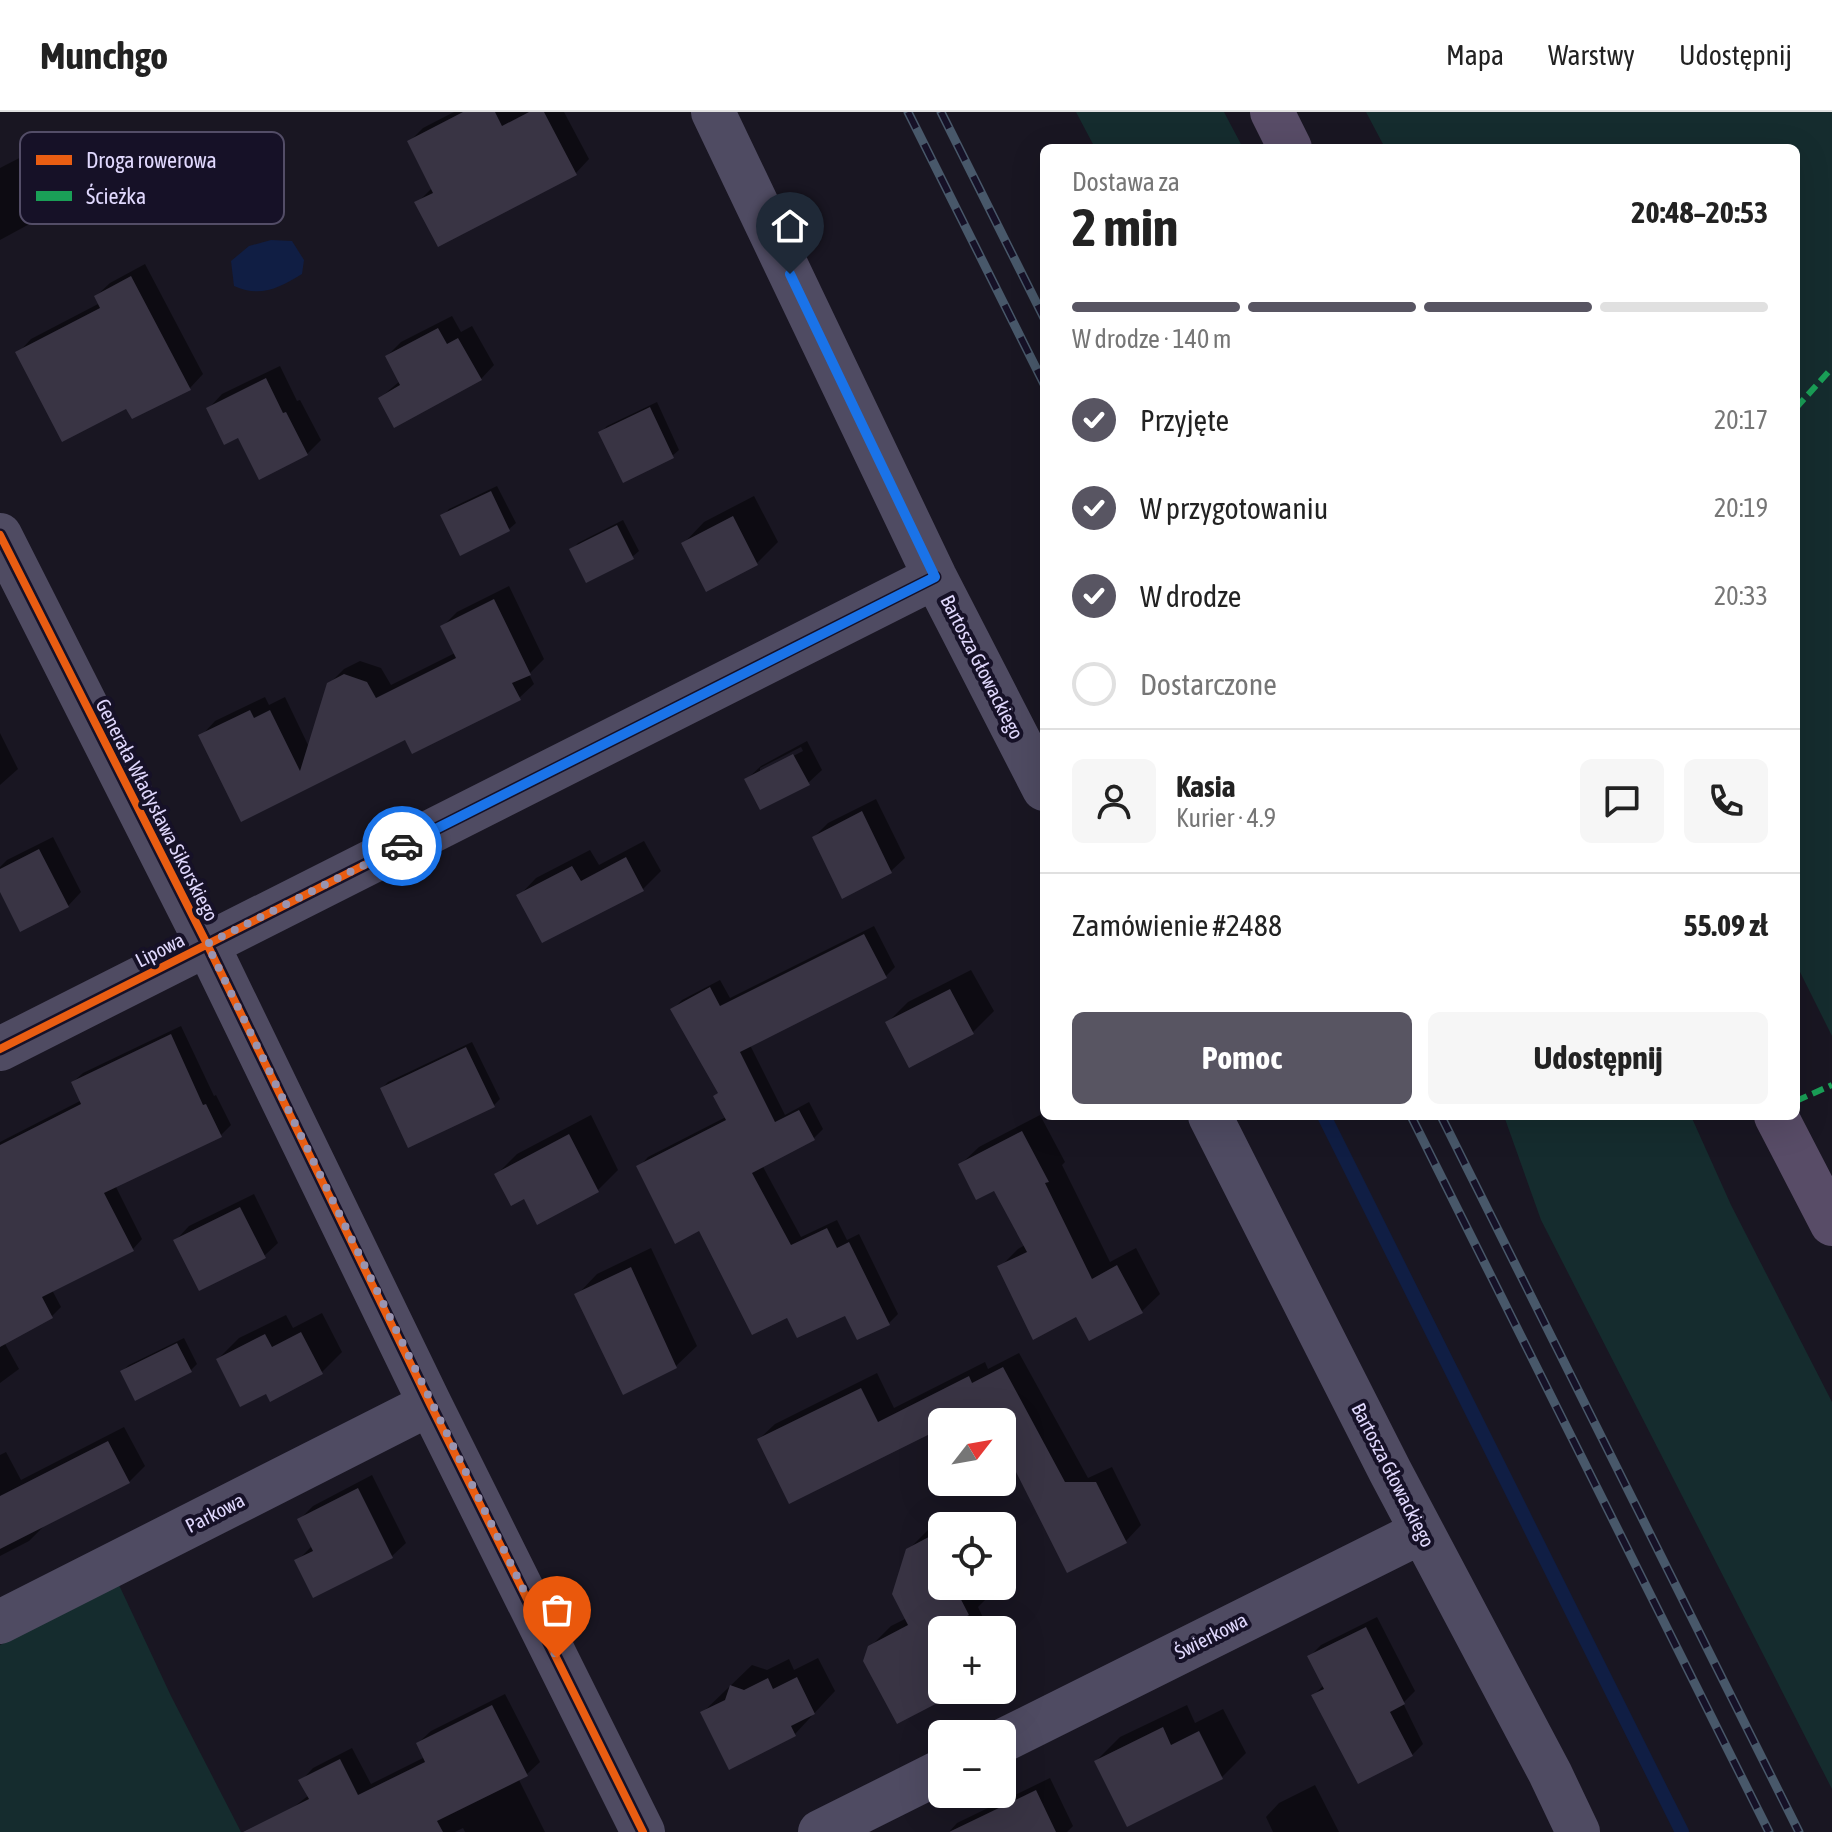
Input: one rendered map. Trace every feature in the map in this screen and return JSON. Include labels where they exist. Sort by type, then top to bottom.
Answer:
[{"type":"main road","points":[[1272,112],[1288,144]]},
{"type":"main road","points":[[1778,1120],[1832,1224]]},
{"type":"street","name":"Bartosza Głowackiego","points":[[713,112],[935,577],[1040,781]]},
{"type":"street","name":"Generała Władysława Sikorskiego","points":[[0,535],[207,944],[430,1404],[643,1832]]},
{"type":"street","name":"Lipowa","points":[[0,1049],[935,577]]},
{"type":"street","name":"Bartosza Głowackiego","points":[[1212,1120],[1421,1532],[1550,1773],[1578,1832]]},
{"type":"street","name":"Parkowa","points":[[0,1622],[430,1404]]},
{"type":"street","name":"Świerkowa","points":[[1016,1734],[1421,1532]]},
{"type":"street","points":[[820,1832],[928,1778]]},
{"type":"green space","points":[[1076,112],[1224,112],[1241,144],[1093,144]]},
{"type":"green space","points":[[1366,112],[1832,112],[1832,1036],[1800,972],[1800,144],[1383,144]]},
{"type":"green space","points":[[1505,1120],[1693,1120],[1731,1205],[1832,1402],[1832,1789],[1541,1220]]},
{"type":"green space","points":[[119,1585],[171,1696],[241,1832],[0,1832],[0,1645]]},
{"type":"water","points":[[271,240],[292,241],[304,260],[302,274],[269,290],[243,290],[234,286],[231,261],[249,246]]},
{"type":"building","points":[[463,112],[495,112],[502,126],[529,112],[544,112],[577,175],[438,247],[414,202],[433,193],[407,141]]},
{"type":"building","points":[[131,276],[191,390],[132,419],[126,409],[62,442],[15,352],[100,308],[94,296]]},
{"type":"building","points":[[438,328],[447,344],[458,338],[482,380],[394,428],[378,398],[400,385],[385,356]]},
{"type":"building","points":[[266,378],[308,455],[259,480],[238,438],[224,445],[206,408]]},
{"type":"building","points":[[650,407],[674,458],[623,483],[598,432]]},
{"type":"building","points":[[491,491],[510,531],[460,556],[440,515]]},
{"type":"building","points":[[733,516],[758,565],[706,592],[681,543]]},
{"type":"building","points":[[617,525],[634,559],[586,583],[569,549]]},
{"type":"building","points":[[494,599],[531,675],[512,683],[521,700],[412,754],[405,740],[241,822],[198,735],[250,710],[254,718],[270,710],[300,771],[327,683],[344,674],[367,682],[376,698],[456,658],[440,626]]},
{"type":"building","points":[[793,754],[810,785],[760,810],[744,779]]},
{"type":"building","points":[[862,811],[892,873],[842,899],[812,837]]},
{"type":"building","points":[[39,849],[69,907],[20,932],[0,892],[0,869]]},
{"type":"building","points":[[626,857],[644,891],[542,943],[516,895],[572,866],[581,881]]},
{"type":"building","points":[[864,934],[887,978],[740,1052],[775,1122],[799,1110],[815,1140],[752,1173],[791,1245],[827,1228],[837,1248],[849,1242],[890,1325],[857,1340],[845,1316],[797,1338],[787,1318],[752,1335],[699,1231],[675,1244],[636,1166],[726,1120],[713,1096],[718,1093],[670,1009],[710,987],[720,1006]]},
{"type":"building","points":[[950,989],[974,1034],[909,1068],[885,1022]]},
{"type":"building","points":[[171,1034],[203,1105],[206,1104],[222,1137],[104,1193],[134,1251],[42,1297],[53,1318],[0,1347],[0,1145],[81,1104],[71,1082]]},
{"type":"building","points":[[466,1047],[495,1107],[408,1148],[380,1088]]},
{"type":"building","points":[[1022,1131],[1049,1182],[1045,1183],[1092,1279],[1117,1265],[1143,1313],[1089,1341],[1076,1317],[1033,1340],[997,1266],[1027,1252],[994,1191],[976,1200],[958,1164]]},
{"type":"building","points":[[569,1134],[599,1192],[537,1225],[524,1199],[511,1206],[494,1174]]},
{"type":"building","points":[[240,1207],[266,1258],[199,1291],[173,1240]]},
{"type":"building","points":[[631,1267],[677,1368],[623,1395],[574,1294]]},
{"type":"building","points":[[301,1332],[323,1374],[270,1402],[266,1394],[240,1407],[216,1359],[265,1334],[272,1347]]},
{"type":"building","points":[[177,1343],[192,1372],[135,1401],[120,1371]]},
{"type":"building","points":[[1003,1367],[1065,1482],[1096,1482],[1127,1543],[1067,1573],[1016,1472],[1016,1408],[928,1408],[928,1435],[789,1504],[757,1439],[861,1388],[878,1422],[969,1376],[972,1383]]},
{"type":"building","points":[[108,1441],[130,1483],[0,1549],[0,1496]]},
{"type":"building","points":[[358,1488],[393,1558],[313,1598],[294,1560],[313,1551],[297,1519]]},
{"type":"building","points":[[928,1537],[928,1600],[961,1600],[969,1615],[928,1616],[928,1704],[936,1704],[897,1724],[863,1661],[868,1646],[908,1625],[892,1594],[906,1549]]},
{"type":"building","points":[[1366,1627],[1405,1704],[1390,1712],[1413,1756],[1358,1784],[1311,1695],[1324,1689],[1307,1656]]},
{"type":"building","points":[[797,1677],[815,1714],[791,1726],[796,1736],[729,1770],[700,1712],[725,1700],[730,1685],[744,1690],[768,1678],[773,1689]]},
{"type":"building","points":[[492,1705],[528,1776],[437,1821],[443,1832],[243,1832],[309,1799],[298,1780],[340,1759],[358,1795],[425,1762],[416,1743]]},
{"type":"building","points":[[1163,1727],[1171,1745],[1199,1731],[1223,1779],[1127,1827],[1094,1761]]},
{"type":"building","points":[[1036,1790],[1056,1832],[949,1832],[999,1808],[1016,1808],[1016,1800]]},
{"type":"waterway","points":[[1326,1120],[1682,1832]]},
{"type":"railway","points":[[908,112],[1040,376]]},
{"type":"railway","points":[[941,112],[1040,310]]},
{"type":"railway","points":[[1413,1120],[1769,1832]]},
{"type":"railway","points":[[1443,1120],[1799,1832]]},
{"type":"marked path","points":[[1800,404],[1832,368]]},
{"type":"marked path","points":[[1800,1099],[1832,1085]]},
{"type":"cycle path","points":[[0,535],[207,944],[430,1404],[643,1832]]},
{"type":"cycle path","points":[[0,1049],[935,577]]},
{"type":"way so far","points":[[402,846],[207,944],[557,1658]]},
{"type":"route","points":[[402,846],[935,577],[790,274]]}]
